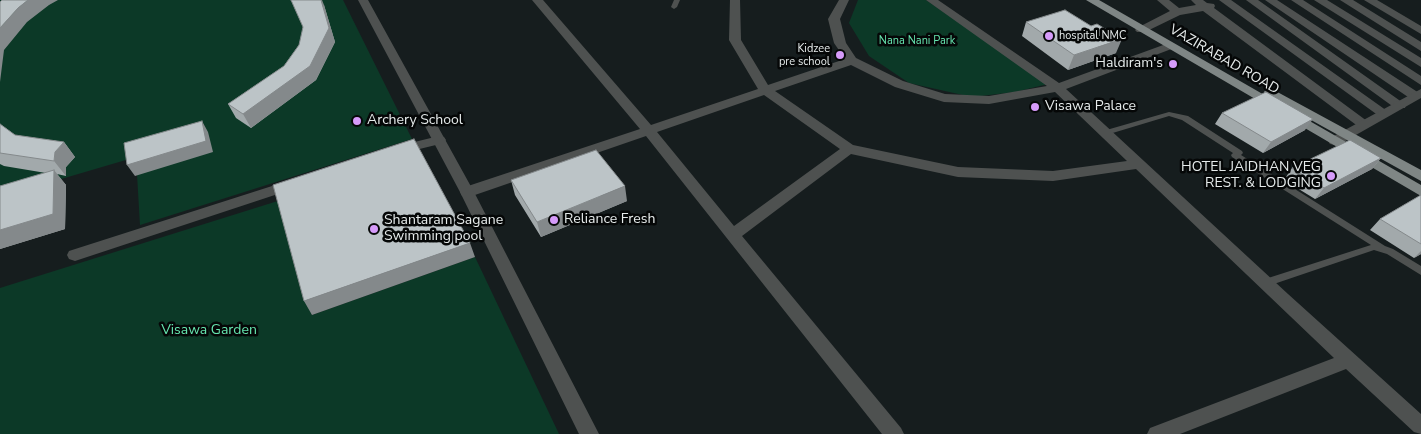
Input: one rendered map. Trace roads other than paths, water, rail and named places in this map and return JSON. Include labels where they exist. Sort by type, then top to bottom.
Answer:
[{"type":"main road","name":"VAZIRABAD ROAD","points":[[1091,0],[1340,137],[1421,191]]},
{"type":"main road","name":"VAZIRABAD ROAD","points":[[1104,0],[1170,46],[1340,137],[1421,176]]},
{"type":"street","points":[[364,0],[467,192],[589,434]]},
{"type":"street","points":[[537,0],[648,130],[894,434]]},
{"type":"street","points":[[735,0],[735,40],[765,90],[849,149],[958,172],[1053,176],[1139,164]]},
{"type":"street","points":[[844,0],[834,19],[840,42],[852,61],[899,84],[944,98],[989,100],[1058,88],[1170,46]]},
{"type":"street","points":[[931,0],[1058,88],[1265,283],[1421,426]]},
{"type":"street","points":[[1162,0],[1176,12]]},
{"type":"street","points":[[1145,28],[1176,12],[1200,3],[1252,0],[1400,104]]},
{"type":"street","points":[[1270,0],[1418,95]]},
{"type":"street","points":[[1296,0],[1421,81]]},
{"type":"street","points":[[1319,0],[1421,63]]},
{"type":"street","points":[[1345,0],[1421,47]]},
{"type":"street","points":[[1369,0],[1421,31]]},
{"type":"street","points":[[1226,2],[1384,113]]},
{"type":"street","points":[[1200,3],[1364,124]]},
{"type":"street","points":[[467,192],[852,61]]},
{"type":"street","points":[[1340,137],[1418,95]]},
{"type":"street","points":[[385,155],[422,143],[439,140]]},
{"type":"street","points":[[733,235],[849,149]]},
{"type":"street","points":[[74,255],[309,179]]},
{"type":"street","points":[[1157,434],[1349,360]]},
{"type":"lane","points":[[1106,133],[1168,114],[1185,118],[1237,154],[1421,272]]},
{"type":"lane","points":[[1265,283],[1374,247],[1381,247]]},
{"type":"place","name":"hospital NMC","points":[[1049,36]]},
{"type":"place","name":"Kidzee pre school","points":[[840,55]]},
{"type":"place","name":"Haldiram's","points":[[1173,64]]},
{"type":"place","name":"Visawa Palace","points":[[1035,107]]},
{"type":"place","name":"Archery School","points":[[357,121]]},
{"type":"place","name":"HOTEL JAIDHAN VEG REST. & LODGING","points":[[1331,176]]},
{"type":"place","name":"Reliance Fresh","points":[[554,220]]},
{"type":"place","name":"Shantaram Sagane Swimming pool","points":[[374,229]]},
{"type":"park label","name":"Nana Nani Park","points":[[917,41]]},
{"type":"park label","name":"Visawa Garden","points":[[209,331]]}]
